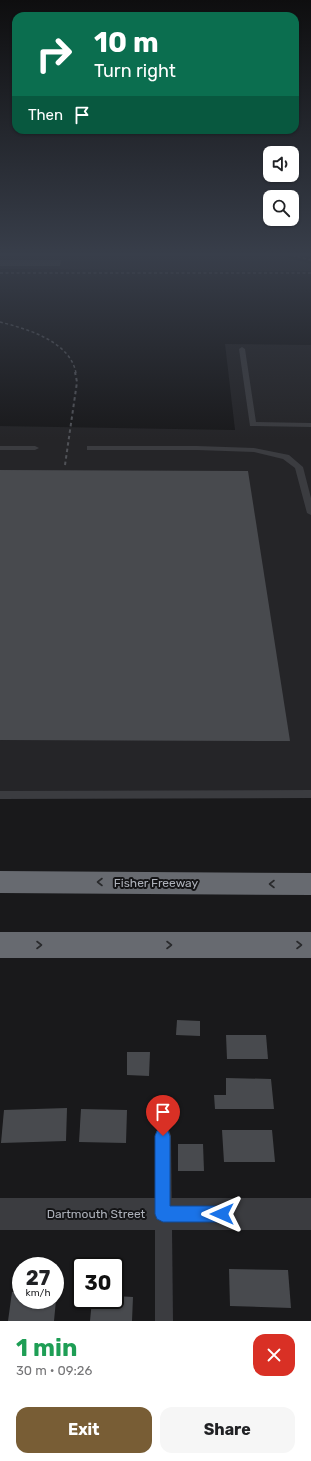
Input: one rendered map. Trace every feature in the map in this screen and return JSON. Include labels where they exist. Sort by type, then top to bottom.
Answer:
[{"type":"highway","name":"Fisher Freeway","points":[[0,882],[311,884]]},
{"type":"highway","points":[[0,945],[311,945]]},
{"type":"street","name":"Dartmouth Street","points":[[0,1214],[311,1214]]},
{"type":"lane","points":[[242,349],[253,424],[311,425]]},
{"type":"lane","points":[[0,448],[34,448]]},
{"type":"lane","points":[[90,448],[196,448],[254,450],[286,457],[299,467],[311,512]]},
{"type":"lane","points":[[0,795],[311,794]]},
{"type":"lane","points":[[163,1136],[164,1321]]},
{"type":"shaded area","points":[[225,344],[311,345],[311,797],[0,797],[0,426],[235,430]]},
{"type":"building","points":[[0,470],[248,471],[290,741],[0,740]]},
{"type":"building","points":[[177,1020],[200,1021],[200,1036],[176,1035]]},
{"type":"building","points":[[226,1035],[266,1035],[268,1059],[227,1059]]},
{"type":"building","points":[[127,1052],[150,1052],[149,1076],[127,1075]]},
{"type":"building","points":[[226,1078],[271,1079],[274,1109],[215,1109],[214,1095],[226,1095]]},
{"type":"building","points":[[67,1108],[66,1141],[1,1143],[4,1110]]},
{"type":"building","points":[[81,1109],[127,1110],[126,1143],[79,1142]]},
{"type":"building","points":[[222,1130],[272,1130],[275,1162],[224,1162]]},
{"type":"building","points":[[178,1144],[203,1144],[204,1171],[178,1171]]},
{"type":"building","points":[[229,1269],[288,1270],[291,1308],[230,1306]]},
{"type":"building","points":[[12,1292],[12,1309],[55,1309],[54,1321],[8,1321]]},
{"type":"building","points":[[124,1296],[133,1297],[132,1321],[90,1321],[91,1309],[124,1309]]},
{"type":"railway","points":[[0,322],[22,328],[46,338],[65,353],[72,362],[76,373]]},
{"type":"railway","points":[[65,465],[77,382],[75,372]]},
{"type":"route","points":[[163,1136],[163,1214],[222,1214]]}]
